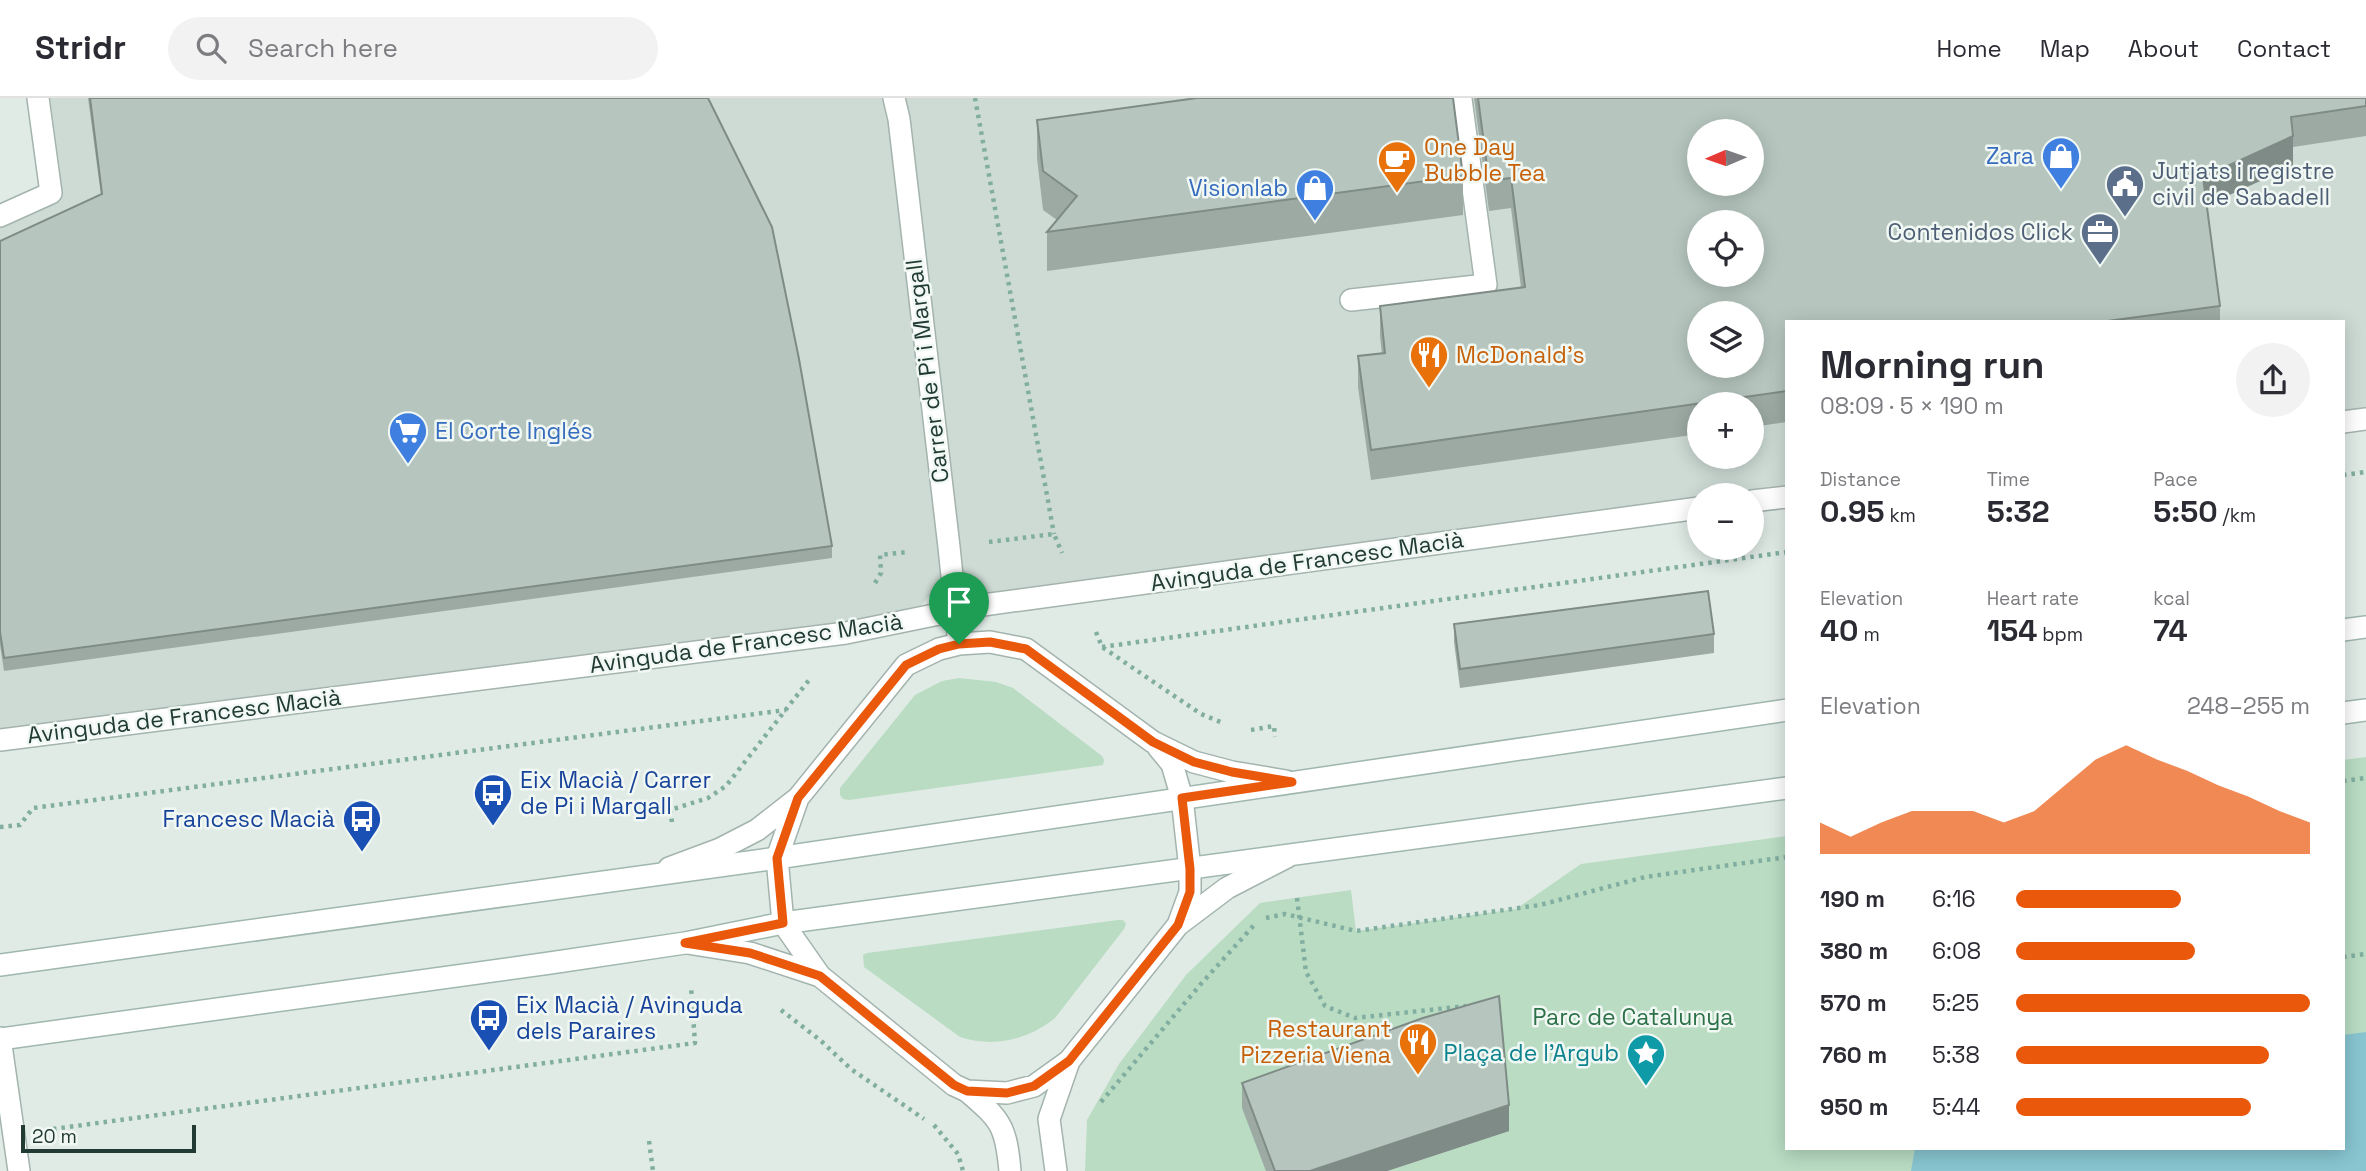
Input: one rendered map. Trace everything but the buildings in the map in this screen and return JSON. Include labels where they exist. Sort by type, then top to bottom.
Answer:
[{"type":"street","points":[[0,216],[51,193],[38,98]]},
{"type":"street","name":"Carrer de Pi i Margall","points":[[894,98],[899,119],[959,644]]},
{"type":"street","points":[[1351,300],[1486,285],[1461,99]]},
{"type":"street","points":[[2345,422],[2366,419]]},
{"type":"street","points":[[1764,500],[1785,497]]},
{"type":"street","name":"Avinguda de Francesc Macià","points":[[0,740],[846,633],[956,609],[1687,510]]},
{"type":"street","points":[[2345,630],[2366,627]]},
{"type":"street","name":"Avinguda de Francesc Macià","points":[[647,876],[720,849],[757,830],[798,798],[906,665],[939,649],[959,644],[990,642],[1026,649],[1153,742],[1194,762],[1232,772],[1292,782]]},
{"type":"street","name":"Avinguda de Francesc Macià","points":[[0,965],[777,858],[1785,710]]},
{"type":"street","points":[[2345,713],[2366,710]]},
{"type":"street","name":"Avinguda de Francesc Macià","points":[[1153,742],[1171,764],[1182,798],[1190,892],[1178,925]]},
{"type":"street","name":"Avinguda de Francesc Macià","points":[[0,1038],[685,943],[783,923],[1785,788]]},
{"type":"street","name":"Avinguda de Francesc Macià","points":[[798,798],[777,858],[783,923],[820,976],[954,1085],[967,1091],[1007,1093],[1034,1086],[1069,1061],[1178,925],[1227,888],[1291,855]]},
{"type":"street","name":"Avinguda de Francesc Macià","points":[[685,943],[750,953],[820,976]]},
{"type":"street","points":[[0,1038],[19,1171]]},
{"type":"street","points":[[1056,1171],[1049,1119],[1069,1061]]},
{"type":"street","points":[[967,1091],[990,1112],[1006,1135],[1010,1171]]},
{"type":"path","points":[[975,98],[1054,534]]},
{"type":"path","points":[[2345,475],[2366,472]]},
{"type":"path","points":[[1102,647],[1785,552]]},
{"type":"path","points":[[672,823],[670,810],[708,798],[726,786],[846,633],[881,573]]},
{"type":"path","points":[[0,827],[20,825],[33,808],[787,710]]},
{"type":"path","points":[[2345,781],[2366,778]]},
{"type":"path","points":[[1100,1104],[1253,926],[1262,919],[1285,914],[1356,931],[1540,905],[1645,877],[1785,857]]},
{"type":"path","points":[[1299,918],[1306,972],[1325,1006],[1355,1018],[1476,1005]]},
{"type":"path","points":[[2345,957],[2366,954]]},
{"type":"path","points":[[14,1135],[695,1043],[691,983],[702,983]]},
{"type":"path","points":[[770,1004],[820,1040],[851,1069],[938,1128],[958,1154],[964,1171]]},
{"type":"path","points":[[649,1141],[653,1171]]},
{"type":"shaded area","points":[[50,98],[2366,98],[2366,419],[2345,422],[2345,320],[1785,320],[1785,497],[1764,496],[1764,483],[1687,483],[1687,510],[983,605],[950,548],[942,581],[908,621],[0,740],[0,222],[51,193],[60,169]]},
{"type":"green space","points":[[959,678],[996,682],[1013,688],[1102,756],[1103,765],[843,799],[840,788],[915,695],[942,681]]},
{"type":"green space","name":"Parc de Catalunya","points":[[2366,757],[2366,1171],[1085,1171],[1087,1120],[1119,1064],[1186,975],[1260,903],[1351,890],[1356,931],[1516,909],[1581,864],[1785,836],[1785,1150],[2345,1150],[2345,760]]},
{"type":"green space","points":[[1123,920],[1126,924],[1124,929],[1055,1018],[1033,1032],[1010,1040],[986,1042],[960,1037],[864,967],[863,955],[867,953]]},
{"type":"water","points":[[2366,1032],[2366,1171],[1911,1171],[1915,1150],[2345,1150],[2345,1035]]},
{"type":"place","name":"Zara","points":[[2061,190]]},
{"type":"place","name":"One Day Bubble Tea","points":[[1397,194]]},
{"type":"place","name":"Jutjats i registre civil de Sabadell","points":[[2125,218]]},
{"type":"place","name":"Visionlab","points":[[1315,222]]},
{"type":"place","name":"Contenidos Click","points":[[2100,266]]},
{"type":"place","name":"McDonald's","points":[[1429,389]]},
{"type":"place","name":"El Corte Inglés","points":[[408,465]]},
{"type":"place","name":"Eix Macià / Carrer de Pi i Margall","points":[[493,827]]},
{"type":"place","name":"Francesc Macià","points":[[362,853]]},
{"type":"place","name":"Eix Macià / Avinguda dels Paraires","points":[[489,1052]]},
{"type":"place","name":"Restaurant Pizzeria Viena","points":[[1418,1076]]},
{"type":"place","name":"Plaça de l'Argub","points":[[1646,1087]]},
{"type":"route","points":[[990,642],[1026,649],[1153,742],[1194,762],[1232,772],[1292,782],[1182,798],[1190,892],[1178,925],[1069,1061],[1034,1086],[1007,1093],[967,1091],[954,1085],[820,976],[750,953],[685,943],[783,923],[777,858],[798,798],[906,665],[939,649],[959,644],[990,642]]}]
